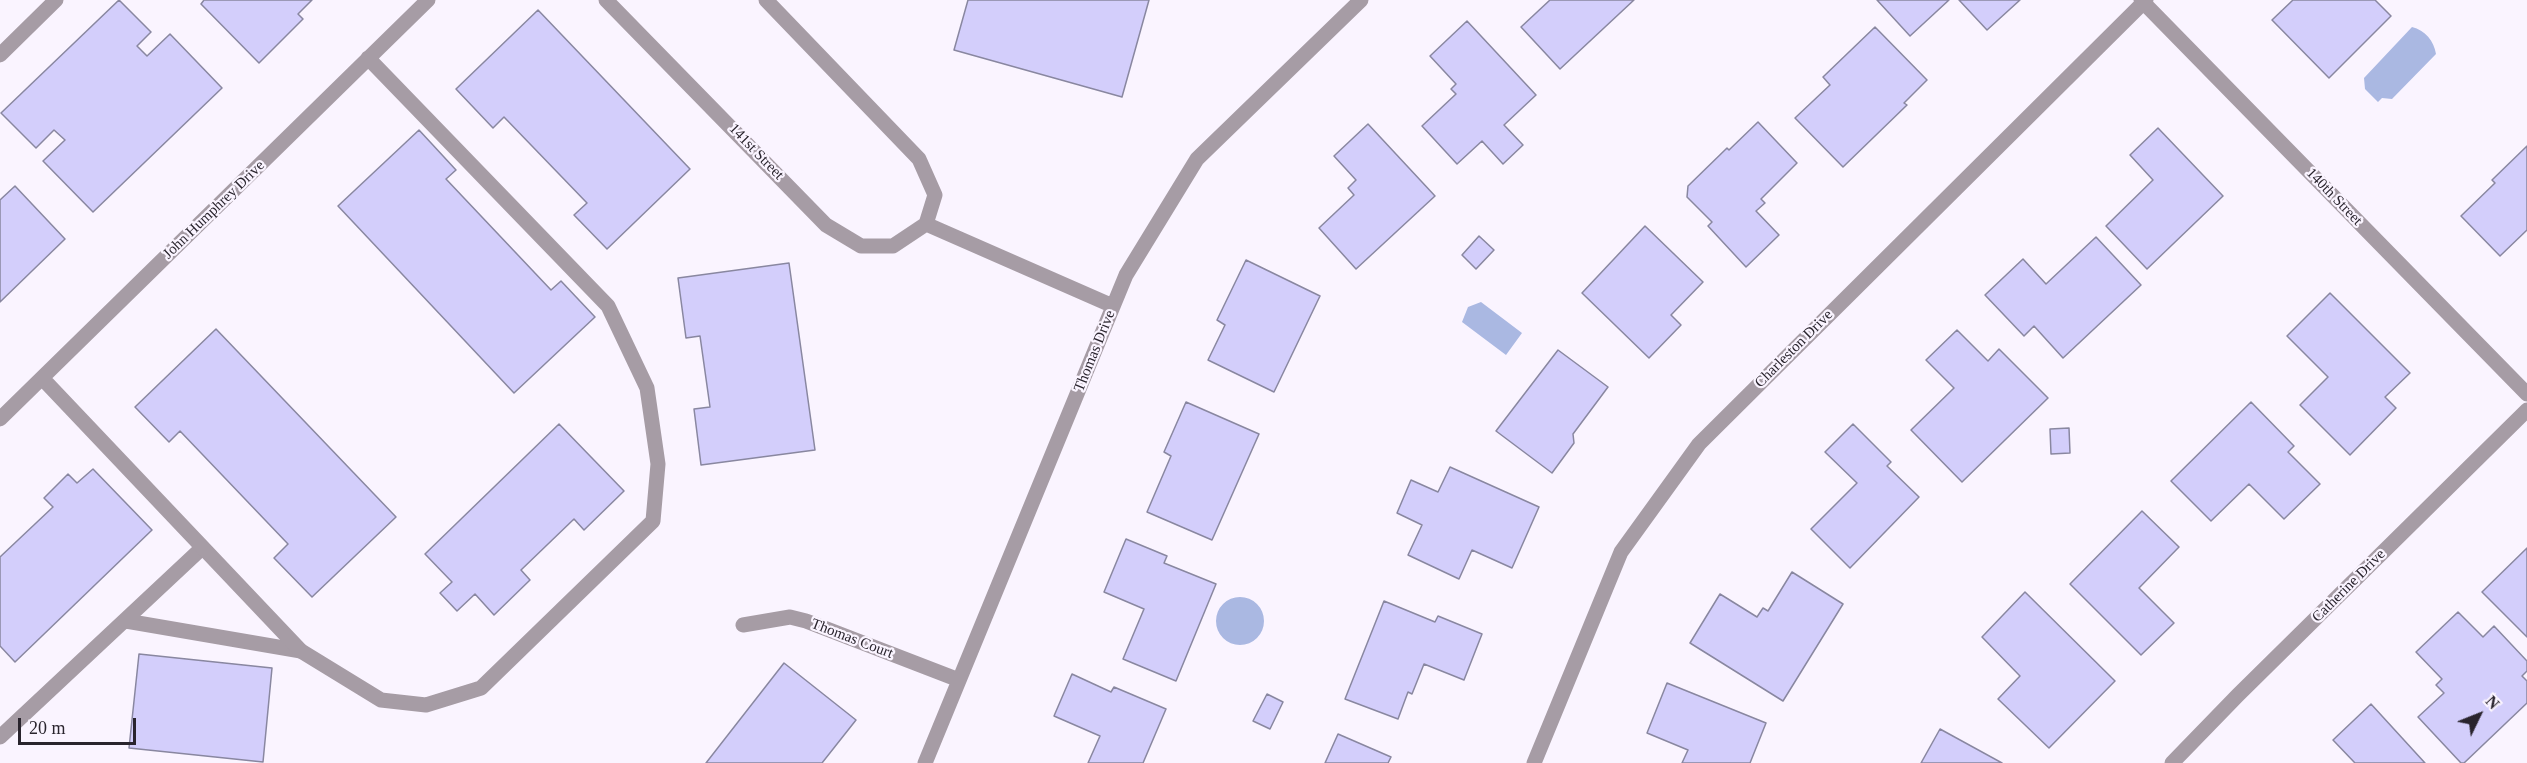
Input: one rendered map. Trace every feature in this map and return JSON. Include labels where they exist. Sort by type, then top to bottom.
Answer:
[{"type":"street","points":[[0,55],[56,0]]},
{"type":"street","name":"John Humphrey Drive","points":[[0,419],[428,0]]},
{"type":"street","name":"141st Street","points":[[606,0],[826,225],[861,246],[893,246],[926,224]]},
{"type":"street","points":[[766,0],[919,159],[935,195],[926,224],[1113,306]]},
{"type":"street","name":"Thomas Drive","points":[[925,763],[1126,275],[1197,159],[1360,0]]},
{"type":"street","name":"140th Street","points":[[2144,1],[2527,394]]},
{"type":"street","name":"Charleston Drive","points":[[1534,763],[1621,552],[1699,444],[2144,1]]},
{"type":"street","points":[[42,378],[301,651],[381,700],[426,705],[481,688],[653,521],[658,464],[647,388],[608,306],[368,58]]},
{"type":"street","name":"Catherine Drive","points":[[2172,763],[2527,410]]},
{"type":"street","points":[[0,737],[202,548]]},
{"type":"street","name":"Thomas Court","points":[[743,626],[790,617],[807,621],[959,680]]},
{"type":"street","points":[[126,621],[301,651]]},
{"type":"water","points":[[2412,27],[2428,37],[2436,54],[2392,99],[2382,98],[2378,102],[2365,89],[2364,78]]},
{"type":"water","points":[[1481,302],[1522,333],[1506,355],[1462,322],[1468,307]]},
{"type":"water","points":[[1235,597],[1245,597],[1260,607],[1264,621],[1263,630],[1254,641],[1245,645],[1235,645],[1220,635],[1216,626],[1216,616],[1226,601]]},
{"type":"building","points":[[119,0],[151,32],[137,46],[147,56],[170,34],[222,88],[93,212],[43,161],[65,140],[54,130],[36,148],[1,113]]},
{"type":"building","points":[[204,0],[312,0],[298,14],[303,19],[259,63],[201,4]]},
{"type":"building","points":[[968,0],[1149,0],[1122,97],[954,50]]},
{"type":"building","points":[[1550,0],[1634,0],[1560,69],[1521,27]]},
{"type":"building","points":[[1877,0],[1949,0],[1910,36]]},
{"type":"building","points":[[1959,0],[2020,0],[1987,30]]},
{"type":"building","points":[[2293,0],[2375,0],[2391,16],[2329,78],[2272,20]]},
{"type":"building","points":[[538,10],[690,169],[607,249],[574,215],[587,203],[504,117],[493,128],[456,89]]},
{"type":"building","points":[[1467,21],[1536,95],[1504,125],[1523,145],[1503,164],[1482,141],[1457,164],[1422,126],[1456,94],[1451,89],[1456,84],[1430,56]]},
{"type":"building","points":[[1875,27],[1927,80],[1904,103],[1907,105],[1843,167],[1795,118],[1830,85],[1823,77]]},
{"type":"building","points":[[1758,122],[1797,163],[1761,199],[1765,203],[1756,211],[1779,235],[1746,267],[1708,226],[1712,222],[1687,197],[1688,186]]},
{"type":"building","points":[[1368,124],[1435,196],[1356,269],[1319,228],[1354,195],[1348,188],[1356,180],[1334,156]]},
{"type":"building","points":[[2158,128],[2223,196],[2147,269],[2106,226],[2153,180],[2130,155]]},
{"type":"building","points":[[419,130],[456,170],[446,179],[551,290],[561,281],[595,317],[514,393],[338,206]]},
{"type":"building","points":[[2527,146],[2527,230],[2500,256],[2461,216],[2495,183],[2492,180]]},
{"type":"building","points":[[15,186],[65,239],[0,302],[0,200]]},
{"type":"building","points":[[1645,226],[1703,282],[1671,315],[1681,325],[1649,358],[1582,293]]},
{"type":"building","points":[[1479,236],[1494,250],[1476,269],[1462,255]]},
{"type":"building","points":[[2096,237],[2141,285],[2063,358],[2034,326],[2024,336],[1985,295],[2023,259],[2046,284]]},
{"type":"building","points":[[1246,260],[1320,296],[1274,392],[1208,360],[1225,325],[1217,320]]},
{"type":"building","points":[[789,263],[815,450],[701,465],[694,409],[710,407],[700,336],[686,338],[678,278]]},
{"type":"building","points":[[2330,293],[2410,373],[2385,397],[2396,408],[2350,455],[2300,405],[2328,377],[2287,336]]},
{"type":"building","points":[[216,329],[396,517],[312,597],[274,558],[288,544],[180,431],[169,442],[135,407]]},
{"type":"building","points":[[1957,330],[1988,361],[1999,349],[2048,398],[1962,482],[1911,430],[1954,388],[1926,360]]},
{"type":"building","points":[[1558,350],[1608,387],[1573,434],[1574,443],[1552,473],[1496,431]]},
{"type":"building","points":[[1186,402],[1259,434],[1212,540],[1147,512],[1171,456],[1164,452]]},
{"type":"building","points":[[2251,402],[2294,446],[2288,452],[2320,484],[2284,519],[2249,484],[2211,521],[2171,481]]},
{"type":"building","points":[[559,424],[624,491],[584,530],[574,519],[521,570],[530,580],[494,615],[475,594],[457,611],[440,593],[452,582],[425,554]]},
{"type":"building","points":[[1853,424],[1891,462],[1887,466],[1919,497],[1850,568],[1811,529],[1857,483],[1825,452]]},
{"type":"building","points":[[2069,428],[2070,453],[2051,454],[2050,429]]},
{"type":"building","points":[[1450,467],[1539,507],[1512,568],[1472,550],[1459,579],[1408,555],[1422,525],[1397,513],[1411,480],[1438,492]]},
{"type":"building","points":[[93,469],[152,530],[15,662],[0,646],[0,557],[53,507],[44,498],[68,474],[77,483]]},
{"type":"building","points":[[2142,511],[2179,547],[2139,588],[2174,623],[2141,655],[2070,584]]},
{"type":"building","points":[[1126,539],[1167,556],[1164,563],[1216,584],[1176,681],[1123,659],[1144,609],[1104,592]]},
{"type":"building","points":[[2527,548],[2527,637],[2482,592]]},
{"type":"building","points":[[1792,572],[1843,604],[1783,701],[1690,643],[1720,594],[1757,617],[1763,608],[1768,611]]},
{"type":"building","points":[[2025,592],[2115,681],[2049,748],[1998,699],[2020,676],[1982,637]]},
{"type":"building","points":[[1384,601],[1435,622],[1438,616],[1482,634],[1464,680],[1424,664],[1412,694],[1408,692],[1398,719],[1345,699]]},
{"type":"building","points":[[2458,612],[2483,637],[2494,626],[2527,661],[2527,671],[2522,676],[2527,681],[2527,703],[2464,763],[2461,763],[2418,717],[2444,693],[2436,685],[2442,679],[2416,652]]},
{"type":"building","points":[[139,654],[272,668],[263,762],[129,748]]},
{"type":"building","points":[[784,663],[856,720],[822,763],[706,763]]},
{"type":"building","points":[[1072,674],[1111,692],[1114,687],[1166,709],[1143,763],[1088,763],[1100,736],[1054,716]]},
{"type":"building","points":[[1667,683],[1766,723],[1750,763],[1682,763],[1688,750],[1647,733]]},
{"type":"building","points":[[1267,694],[1283,702],[1270,729],[1253,721]]},
{"type":"building","points":[[2371,704],[2425,763],[2355,763],[2333,740]]},
{"type":"building","points":[[1940,729],[2002,763],[1921,763]]},
{"type":"building","points":[[1338,734],[1391,757],[1388,763],[1325,763]]}]
